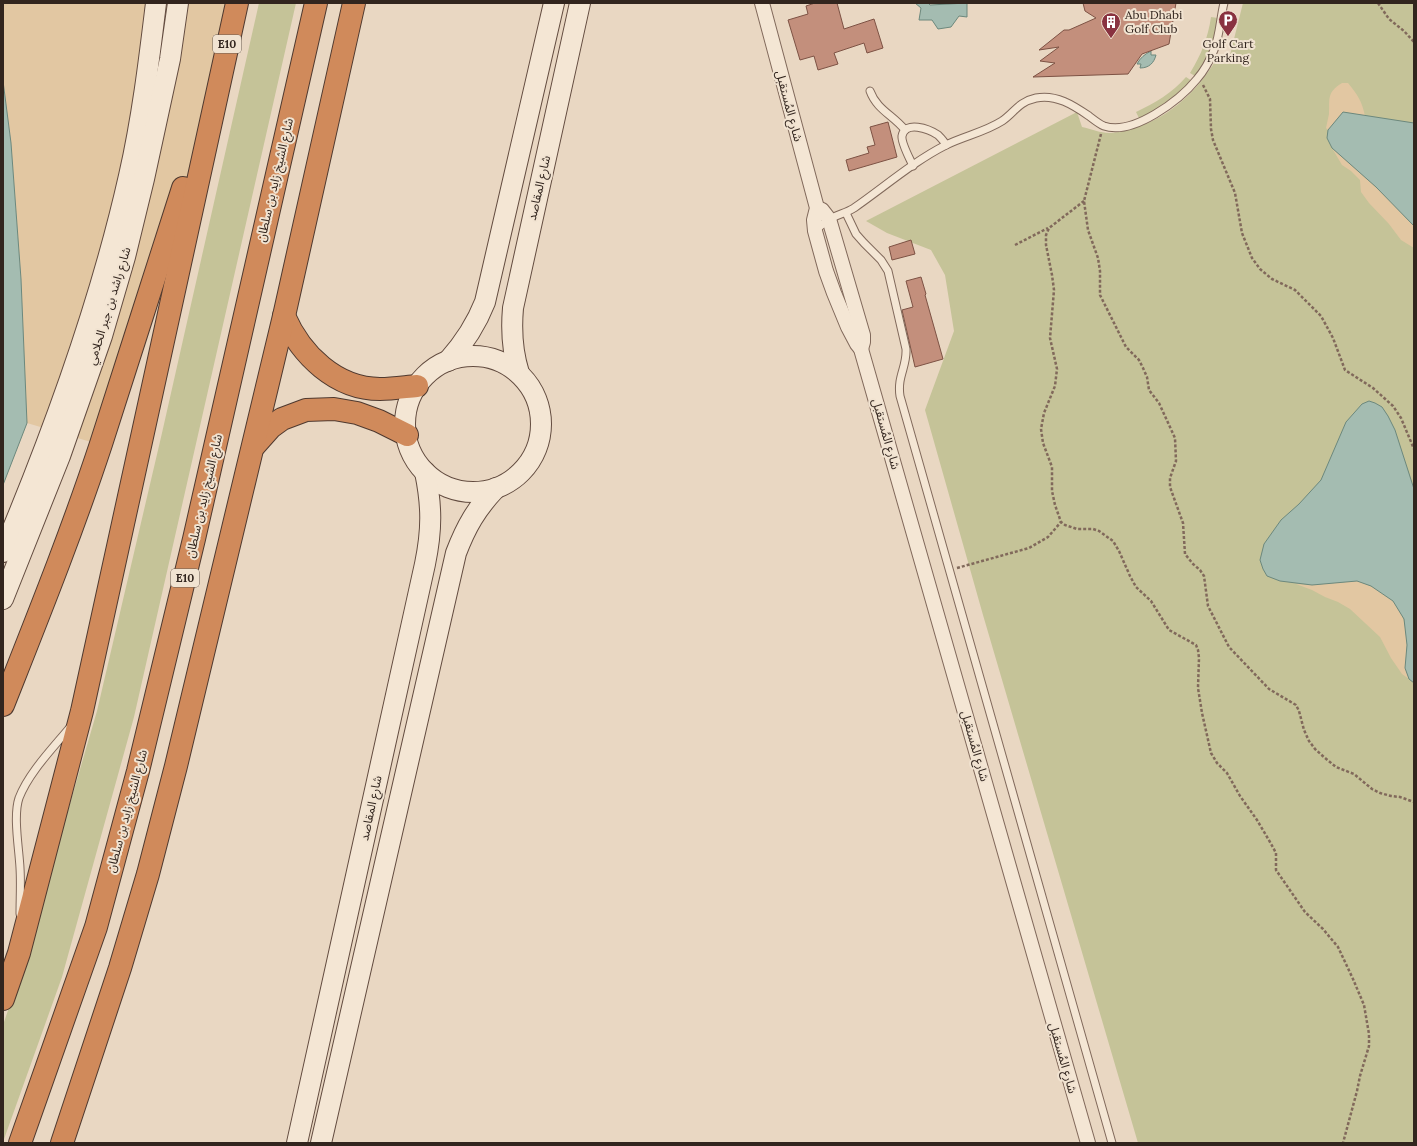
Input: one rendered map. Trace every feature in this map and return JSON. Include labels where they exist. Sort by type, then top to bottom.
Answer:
[{"type":"highway","name":"E10","points":[[3,998],[19,953],[82,712],[237,3]]},
{"type":"highway","name":"شارع الشيخ زايد بن سلطان","points":[[20,1143],[96,927],[138,771],[194,539],[316,3]]},
{"type":"highway","points":[[62,1143],[120,968],[148,874],[176,766],[254,446],[354,3]]},
{"type":"highway","points":[[3,705],[56,570],[101,445],[156,270],[218,85]]},
{"type":"highway","points":[[284,316],[296,340],[312,360],[322,368],[341,379],[356,385],[380,389],[418,386]]},
{"type":"highway","points":[[254,446],[271,427],[282,419],[306,410],[334,409],[357,413],[379,421],[406,435]]},
{"type":"highway","points":[[3,987],[19,953]]},
{"type":"street","name":"شارع راشد بن جبر الحلامي","points":[[3,552],[47,444],[85,334],[109,255],[129,176],[141,111],[156,3]]},
{"type":"street","name":"شارع راشد بن جبر الحلامي","points":[[3,599],[60,456],[102,336],[125,257],[144,179],[170,59],[178,3]]},
{"type":"street","points":[[448,361],[462,357],[478,356],[506,364],[519,373],[530,386],[538,402],[541,420],[540,437],[534,454],[525,468],[512,480],[496,488],[481,492],[466,492],[451,488],[437,481],[425,472],[416,461],[406,435],[406,421],[408,405],[418,386],[429,373],[448,361],[458,350],[471,333],[480,315],[554,3]]},
{"type":"street","name":"شارع المقاصد","points":[[519,373],[515,361],[511,336],[513,308],[580,3]]},
{"type":"street","name":"شارع المُستقبل","points":[[762,3],[817,208],[814,220],[815,231],[834,293],[854,338],[861,349],[1088,1143]]},
{"type":"street","points":[[817,208],[822,210],[829,219]]},
{"type":"street","name":"شارع المُستقبل","points":[[829,219],[863,335],[861,349]]},
{"type":"street","name":"شارع المقاصد","points":[[297,1143],[426,558],[431,528],[431,509],[425,472]]},
{"type":"street","points":[[321,1143],[456,553],[468,524],[484,500],[496,488]]},
{"type":"lane","points":[[815,231],[829,219],[846,213],[946,145],[1002,121],[1018,105],[1035,98],[1048,96],[1057,98],[1103,126],[1112,127],[1134,124],[1148,118],[1175,101],[1198,78],[1207,63],[1218,38],[1224,3]]},
{"type":"lane","points":[[870,91],[875,103],[895,119],[905,130]]},
{"type":"lane","points":[[913,166],[902,141],[902,136],[905,130],[910,127],[916,127],[934,133],[939,136],[946,145]]},
{"type":"lane","points":[[846,213],[856,234],[881,260],[888,271],[906,349],[906,360],[899,383],[900,396],[1112,1143]]},
{"type":"lane","points":[[19,953],[20,870],[17,810],[19,798],[37,767],[82,712]]},
{"type":"path","points":[[1378,3],[1389,19],[1404,30],[1414,42]]},
{"type":"path","points":[[1198,78],[1206,88],[1210,99],[1213,140],[1235,192],[1242,232],[1252,258],[1260,269],[1272,279],[1295,290],[1321,316],[1333,338],[1345,370],[1373,388],[1393,406],[1401,418],[1414,449]]},
{"type":"path","points":[[1103,126],[1084,201],[1088,230],[1098,258],[1100,271],[1100,295],[1126,348],[1139,360],[1147,377],[1149,390],[1160,403],[1175,438],[1176,461],[1170,478],[1170,487],[1183,523],[1185,554],[1204,576],[1208,606],[1229,647],[1269,689],[1296,705],[1309,741],[1320,753],[1336,767],[1354,774],[1376,791],[1414,802]]},
{"type":"path","points":[[1015,245],[1049,228],[1084,201]]},
{"type":"path","points":[[1049,228],[1046,235],[1046,245],[1054,290],[1050,338],[1057,369],[1055,386],[1044,413],[1041,429],[1043,443],[1052,467],[1052,491],[1055,505],[1062,522],[1072,528],[1099,531],[1110,538],[1119,551],[1136,587],[1151,601],[1169,630],[1196,645],[1199,658],[1198,688],[1211,753],[1216,763],[1227,773],[1270,842],[1276,853],[1276,870],[1305,912],[1323,929],[1338,948],[1353,979],[1364,1005],[1369,1034],[1369,1046],[1343,1143]]},
{"type":"path","points":[[950,570],[1030,548],[1048,537],[1062,522]]},
{"type":"shaded area","points":[[259,3],[296,3],[134,717],[62,977],[3,1142],[3,1025],[20,975],[97,711],[162,433]]},
{"type":"shaded area","points":[[915,3],[928,3],[930,5],[967,3],[967,17],[959,16],[951,27],[938,29],[932,20],[919,20],[921,8]]},
{"type":"shaded area","points":[[1243,3],[1414,3],[1414,1143],[1138,1143],[983,615],[925,410],[954,331],[945,275],[931,250],[887,233],[866,221],[1077,112],[1082,127],[1106,133],[1127,130],[1155,120],[1179,104],[1199,84],[1216,60],[1222,63],[1228,63]]},
{"type":"shaded area","points":[[1211,17],[1218,18],[1215,34],[1207,56],[1195,76],[1190,73],[1204,46]]},
{"type":"shaded area","points":[[1151,51],[1151,55],[1156,55],[1154,60],[1148,66],[1140,68],[1141,64],[1137,64],[1138,62],[1143,56]]},
{"type":"shaded area","points":[[1186,77],[1192,81],[1181,93],[1168,103],[1139,118],[1136,112],[1163,97]]},
{"type":"shaded area","points":[[3,81],[11,143],[21,279],[27,423],[3,485]]},
{"type":"shaded area","points":[[1343,112],[1414,123],[1414,226],[1376,187],[1332,148],[1327,138],[1328,130]]},
{"type":"shaded area","points":[[1369,401],[1382,407],[1388,416],[1395,430],[1414,489],[1414,683],[1409,679],[1405,668],[1407,645],[1404,619],[1393,601],[1371,586],[1357,581],[1312,585],[1280,581],[1267,576],[1260,560],[1264,544],[1281,520],[1299,504],[1321,480],[1346,422],[1362,404]]},
{"type":"sand","points":[[3,3],[237,3],[218,85],[156,270],[101,445],[27,423],[21,279],[11,143],[3,81]]},
{"type":"sand","points":[[1342,83],[1348,83],[1359,98],[1365,116],[1343,112],[1328,130],[1326,128],[1331,93]]},
{"type":"sand","points":[[1332,148],[1376,187],[1413,223],[1414,248],[1401,240],[1389,224],[1369,203],[1361,192],[1360,180],[1342,165]]},
{"type":"sand","points":[[1357,581],[1369,585],[1388,596],[1400,611],[1406,632],[1406,666],[1409,679],[1402,674],[1391,658],[1380,637],[1350,609],[1338,602],[1296,584],[1312,585]]},
{"type":"building","points":[[815,3],[837,3],[844,29],[874,19],[883,48],[867,53],[864,43],[834,53],[838,64],[818,70],[814,56],[800,60],[788,20],[808,14],[806,6]]},
{"type":"building","name":"Abu Dhabi Golf Club","points":[[1083,3],[1176,3],[1169,44],[1142,54],[1128,74],[1033,77],[1055,63],[1040,61],[1059,47],[1039,50],[1064,30],[1069,30],[1096,18],[1085,11]]},
{"type":"building","points":[[888,122],[897,157],[849,171],[846,160],[869,153],[867,147],[875,145],[870,127]]},
{"type":"building","points":[[911,240],[915,254],[892,260],[889,247]]},
{"type":"building","points":[[921,277],[943,359],[915,367],[902,310],[913,307],[906,281]]},
{"type":"place","name":"Golf Cart Parking","points":[[1228,37]]},
{"type":"place","name":"Abu Dhabi Golf Club","points":[[1111,39]]}]
